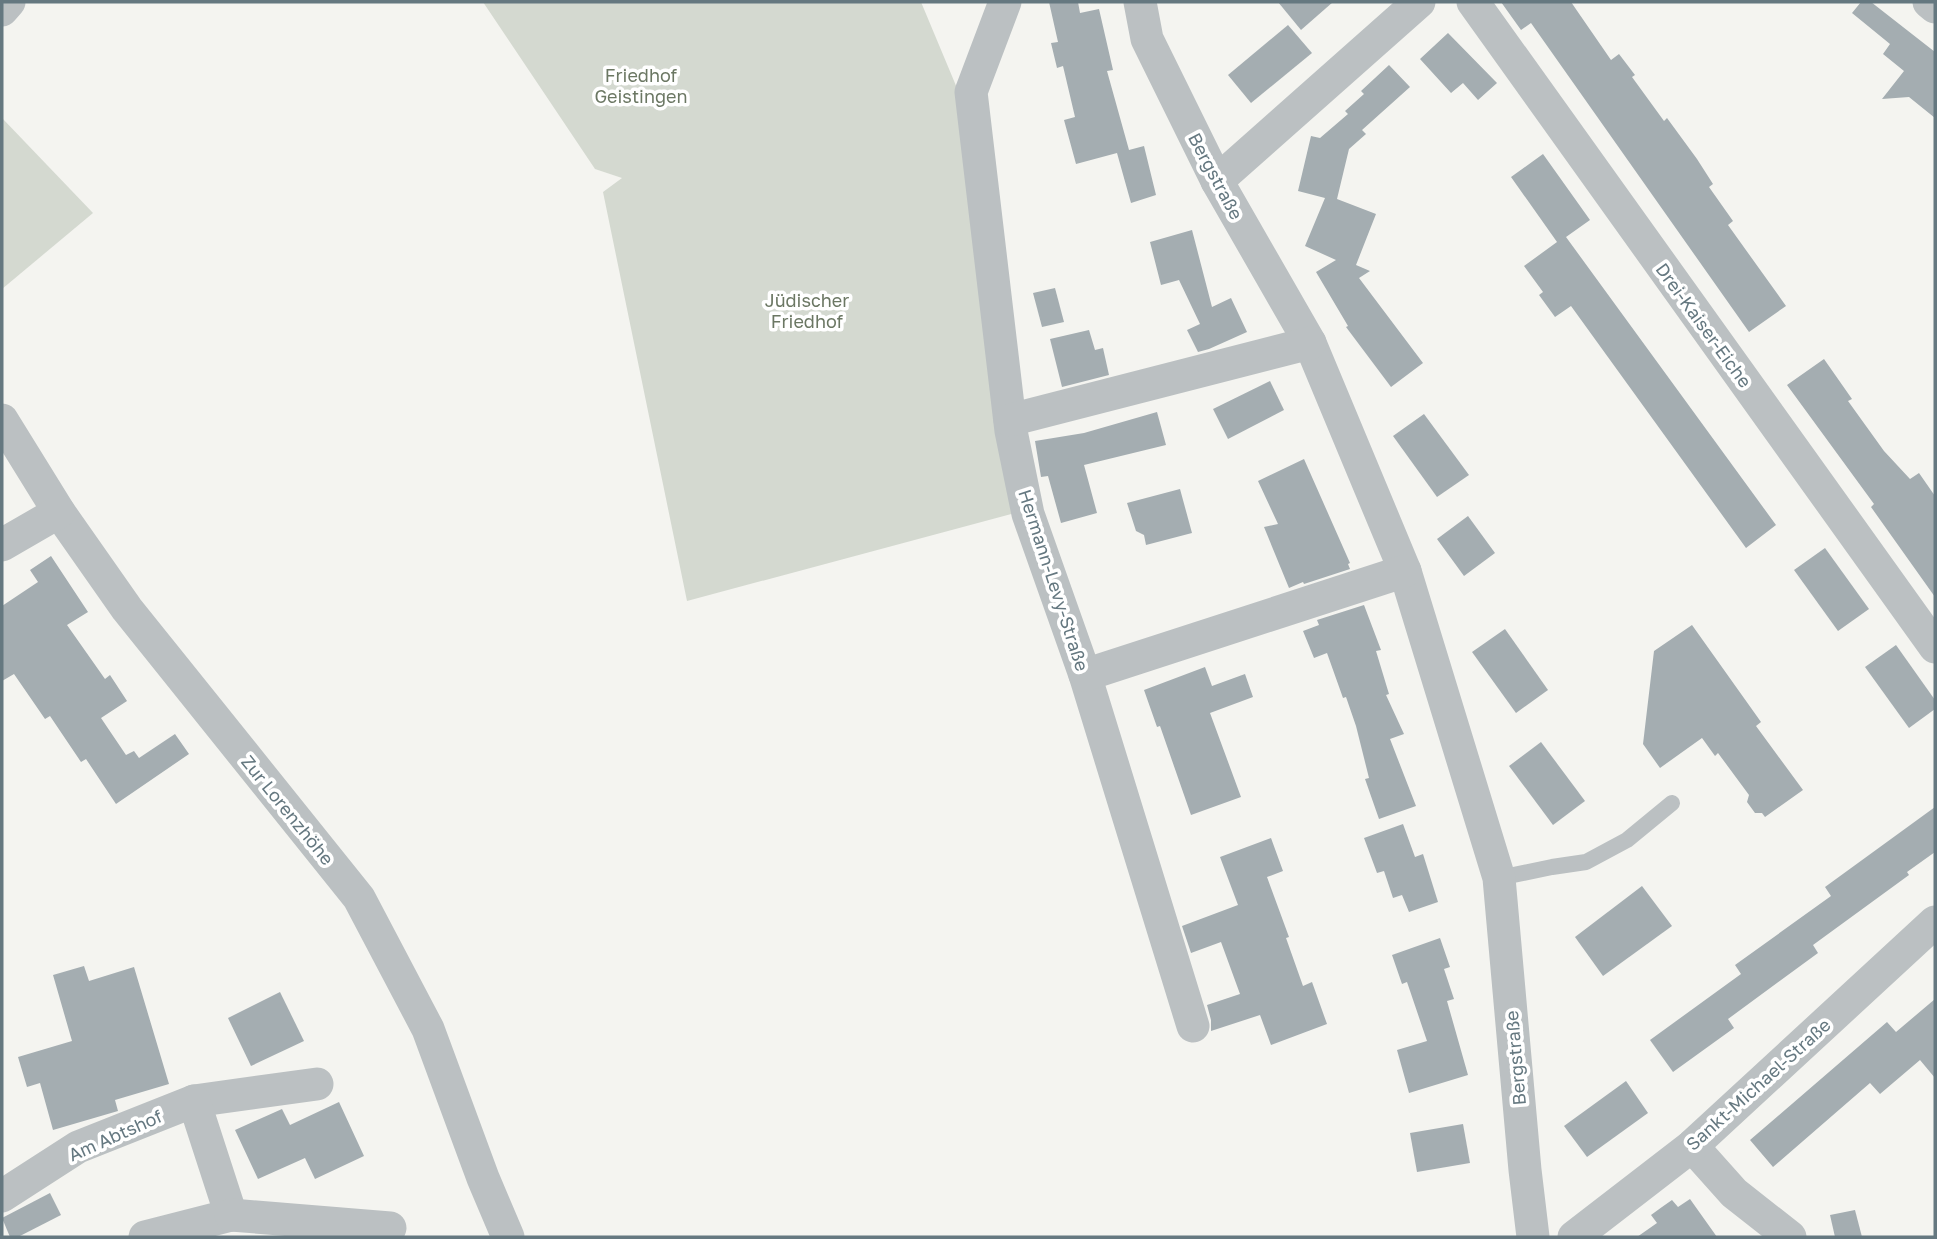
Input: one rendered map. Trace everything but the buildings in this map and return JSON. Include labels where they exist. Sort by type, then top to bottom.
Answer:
[{"type":"street","points":[[2,10],[9,2]]},
{"type":"street","name":"Hermann-Levy-Straße","points":[[1005,2],[971,92],[1010,420],[1028,514],[1085,674],[1193,1026]]},
{"type":"street","name":"Bergstraße","points":[[1139,2],[1147,39],[1217,181],[1310,343],[1405,571],[1499,878],[1533,1237]]},
{"type":"street","points":[[1217,181],[1419,2]]},
{"type":"street","name":"Drei-Kaiser-Eiche","points":[[1474,2],[1935,647]]},
{"type":"street","points":[[1928,2],[1935,7]]},
{"type":"street","points":[[1010,420],[1310,343]]},
{"type":"street","name":"Zur Lorenzhöhe","points":[[2,420],[59,512],[127,610],[359,898],[428,1029],[483,1178],[508,1237]]},
{"type":"street","points":[[2,545],[59,512]]},
{"type":"street","points":[[1085,674],[1405,571]]},
{"type":"street","name":"Sankt-Michael-Straße","points":[[1574,1237],[1692,1146],[1930,936]]},
{"type":"street","name":"Am Abtshof","points":[[2,1196],[78,1147],[194,1101],[317,1084]]},
{"type":"street","points":[[194,1101],[231,1215]]},
{"type":"street","points":[[1692,1146],[1734,1193],[1790,1237]]},
{"type":"street","points":[[145,1237],[231,1215],[390,1228]]},
{"type":"lane","points":[[1499,878],[1586,862],[1627,840],[1672,803]]},
{"type":"green space","name":"Jüdischer Friedhof","points":[[483,2],[921,2],[962,100],[1015,513],[687,601],[603,192],[622,178],[595,169]]},
{"type":"green space","points":[[2,118],[93,213],[2,289]]},
{"type":"park label","name":"Friedhof Geistingen","points":[[641,85]]}]
